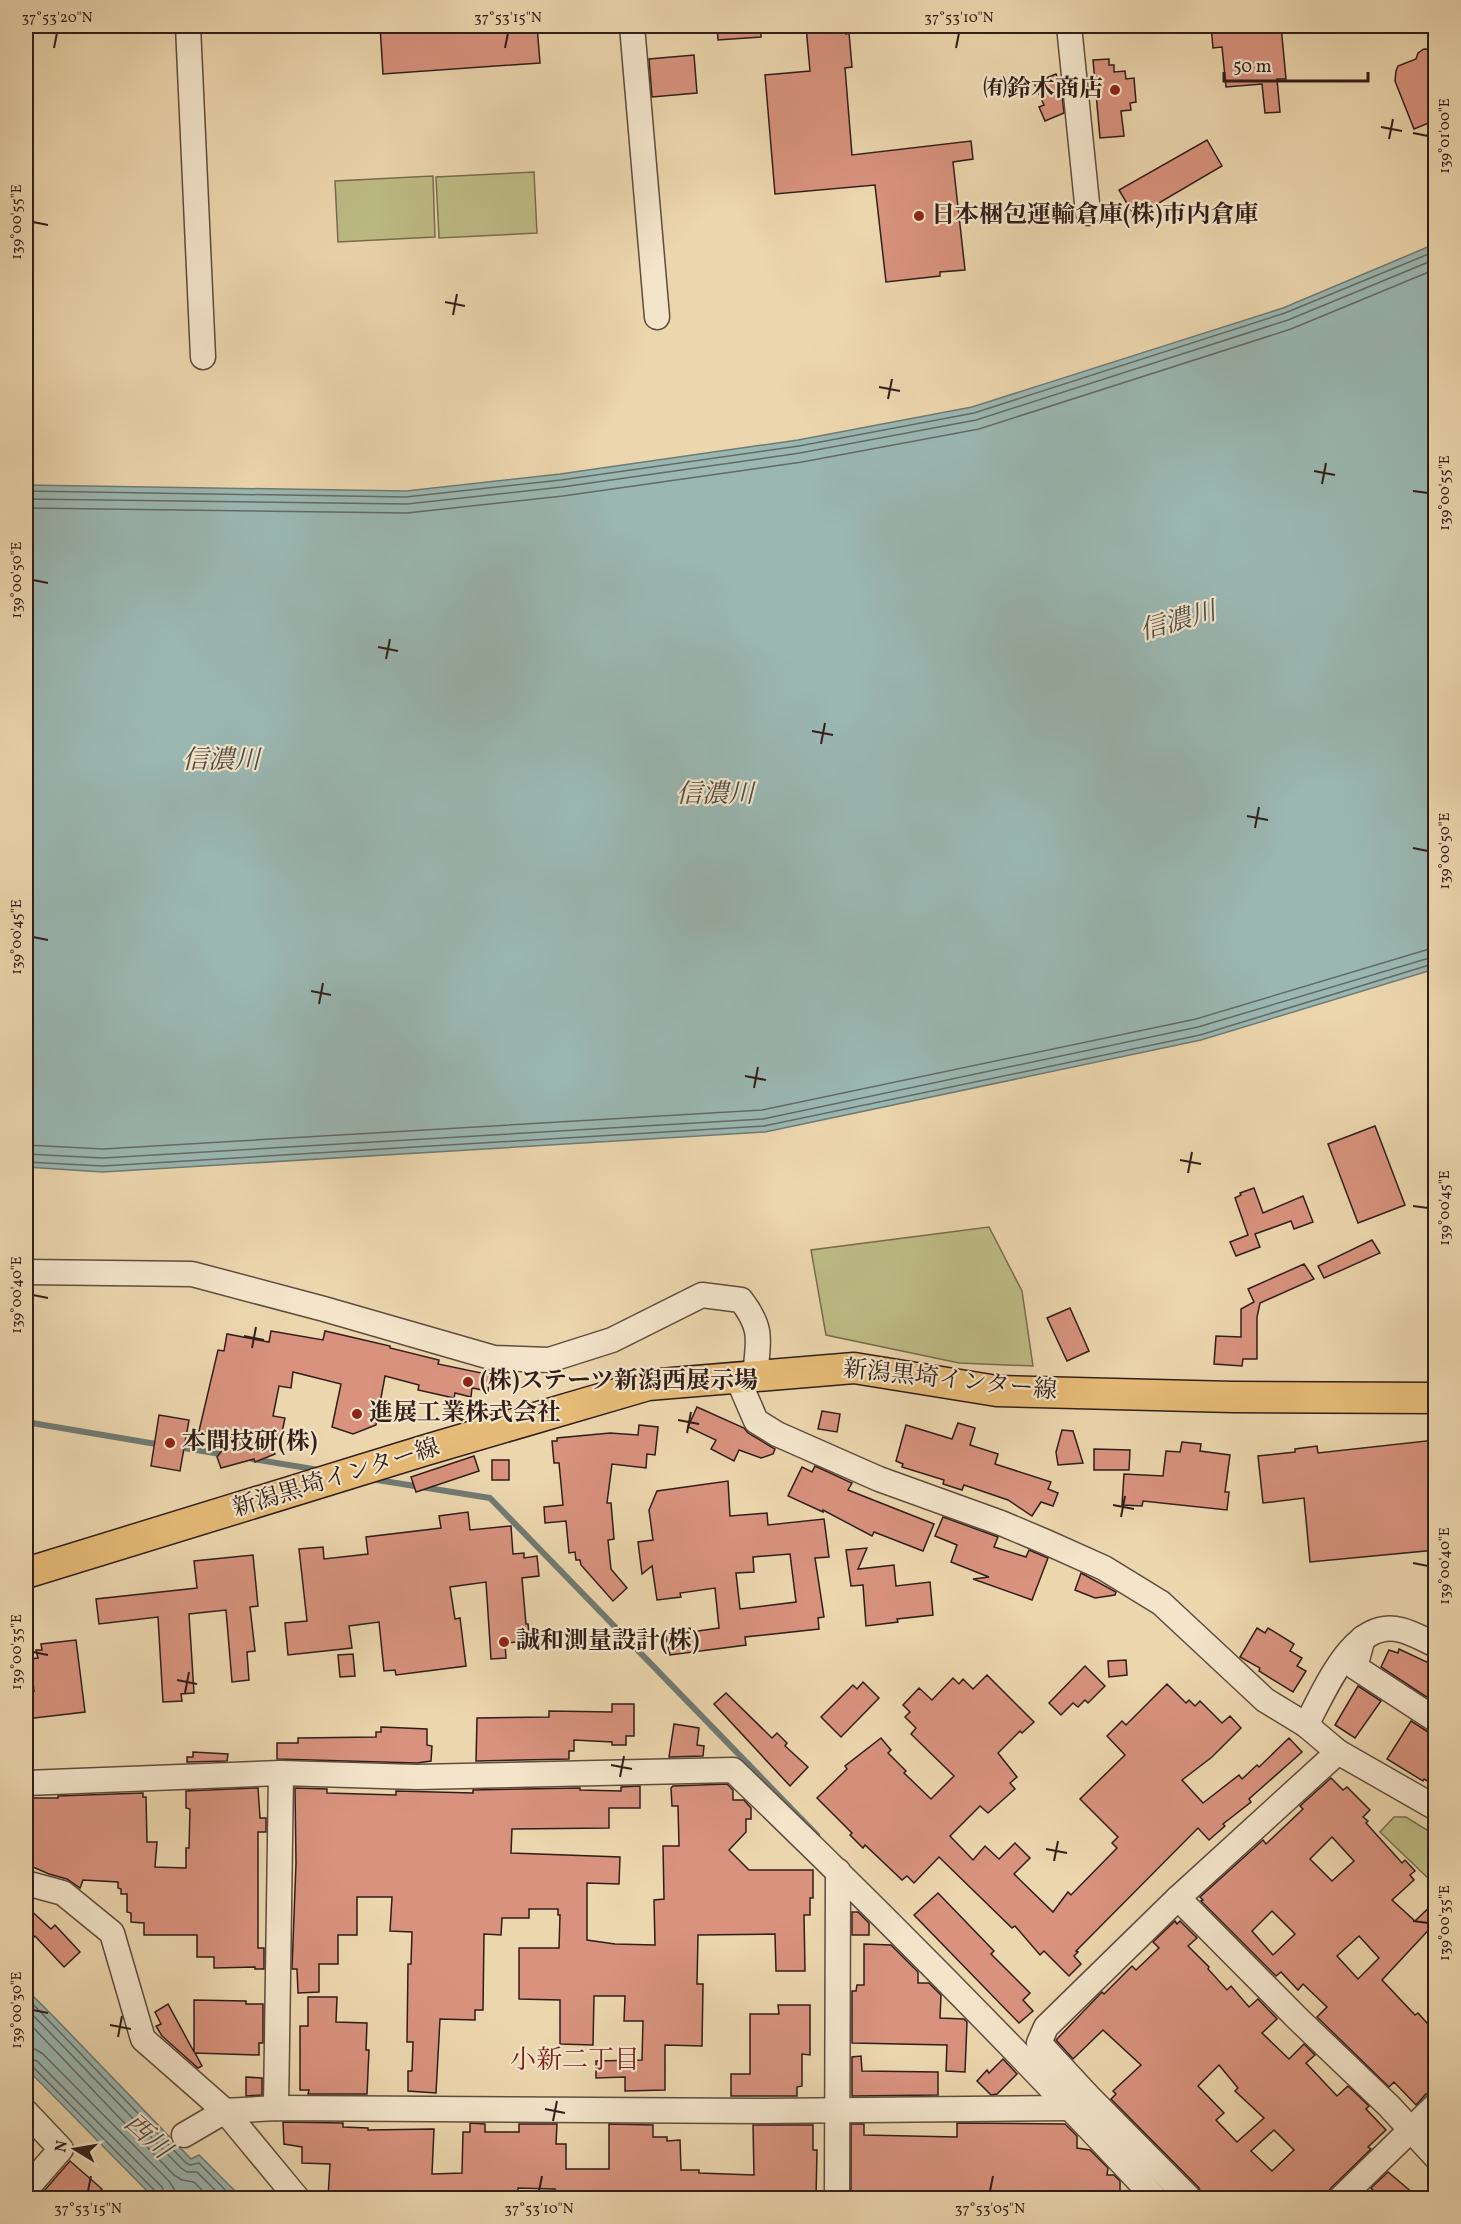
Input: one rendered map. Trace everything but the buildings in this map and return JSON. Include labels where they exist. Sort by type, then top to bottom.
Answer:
[{"type":"main road","name":"新潟黒埼インター線","points":[[26,1573],[426,1450],[648,1385],[854,1368],[997,1391],[1233,1397],[1436,1398]]},
{"type":"street","points":[[188,26],[203,357]]},
{"type":"street","points":[[632,26],[657,317]]},
{"type":"street","points":[[1069,26],[1088,213]]},
{"type":"street","points":[[26,1272],[192,1275],[324,1309],[494,1358],[549,1360],[612,1340],[702,1295],[741,1300],[751,1313],[759,1331],[746,1377],[756,1421],[777,1434],[879,1479],[1001,1523],[1114,1574],[1161,1603],[1265,1700],[1306,1725],[1338,1752],[1436,1808]]},
{"type":"street","points":[[1306,1725],[1349,1649],[1371,1631],[1400,1629],[1436,1645]]},
{"type":"street","points":[[1364,1637],[1355,1667],[1436,1720]]},
{"type":"street","points":[[1155,2199],[1079,2101],[1039,2043],[1046,2026],[1178,1898],[1338,1752]]},
{"type":"street","points":[[26,1783],[281,1773],[417,1777],[734,1770],[1079,2101],[1190,2199]]},
{"type":"street","points":[[276,2108],[281,1773]]},
{"type":"street","points":[[837,2199],[838,1870]]},
{"type":"street","points":[[26,1882],[63,1893],[112,1933],[142,2039],[225,2111],[297,2199]]},
{"type":"street","points":[[1178,1898],[1298,2019],[1389,2106],[1436,2157]]},
{"type":"street","points":[[184,2135],[225,2111],[276,2108],[838,2110],[1079,2101]]},
{"type":"street","points":[[1341,2199],[1436,2105]]},
{"type":"street","points":[[26,2112],[61,2149],[26,2188]]},
{"type":"shaded area","points":[[534,172],[537,233],[439,238],[436,177]]},
{"type":"shaded area","points":[[433,176],[435,237],[338,242],[335,181]]},
{"type":"shaded area","points":[[989,1227],[1022,1291],[1033,1366],[959,1363],[826,1335],[811,1250]]},
{"type":"shaded area","points":[[1394,1817],[1406,1817],[1435,1835],[1435,1877],[1431,1881],[1380,1832]]},
{"type":"water","name":"信濃川","points":[[1435,244],[1435,969],[1201,1040],[765,1132],[103,1172],[26,1167],[26,485],[406,491],[560,474],[798,440],[972,407],[1283,308]]},
{"type":"water","name":"西川","points":[[26,1989],[191,2159],[199,2155],[242,2198],[154,2198],[26,2068]]},
{"type":"waterway","points":[[26,1422],[162,1445]]},
{"type":"waterway","points":[[178,1447],[227,1455]]},
{"type":"waterway","points":[[252,1459],[319,1470]]},
{"type":"waterway","points":[[371,1479],[490,1498],[817,1835]]},
{"type":"waterway","points":[[1161,2188],[1171,2198]]},
{"type":"place","name":"㈲鈴木商店","points":[[1115,90]]},
{"type":"place","name":"日本梱包運輸倉庫(株)市内倉庫","points":[[919,216]]},
{"type":"place","name":"(株)ステーツ新潟西展示場","points":[[468,1382]]},
{"type":"place","name":"進展工業株式会社","points":[[357,1414]]},
{"type":"place","name":"本間技研(株)","points":[[170,1443]]},
{"type":"place","name":"誠和測量設計(株)","points":[[504,1642]]},
{"type":"district","name":"小新二丁目","points":[[575,2061]]}]
